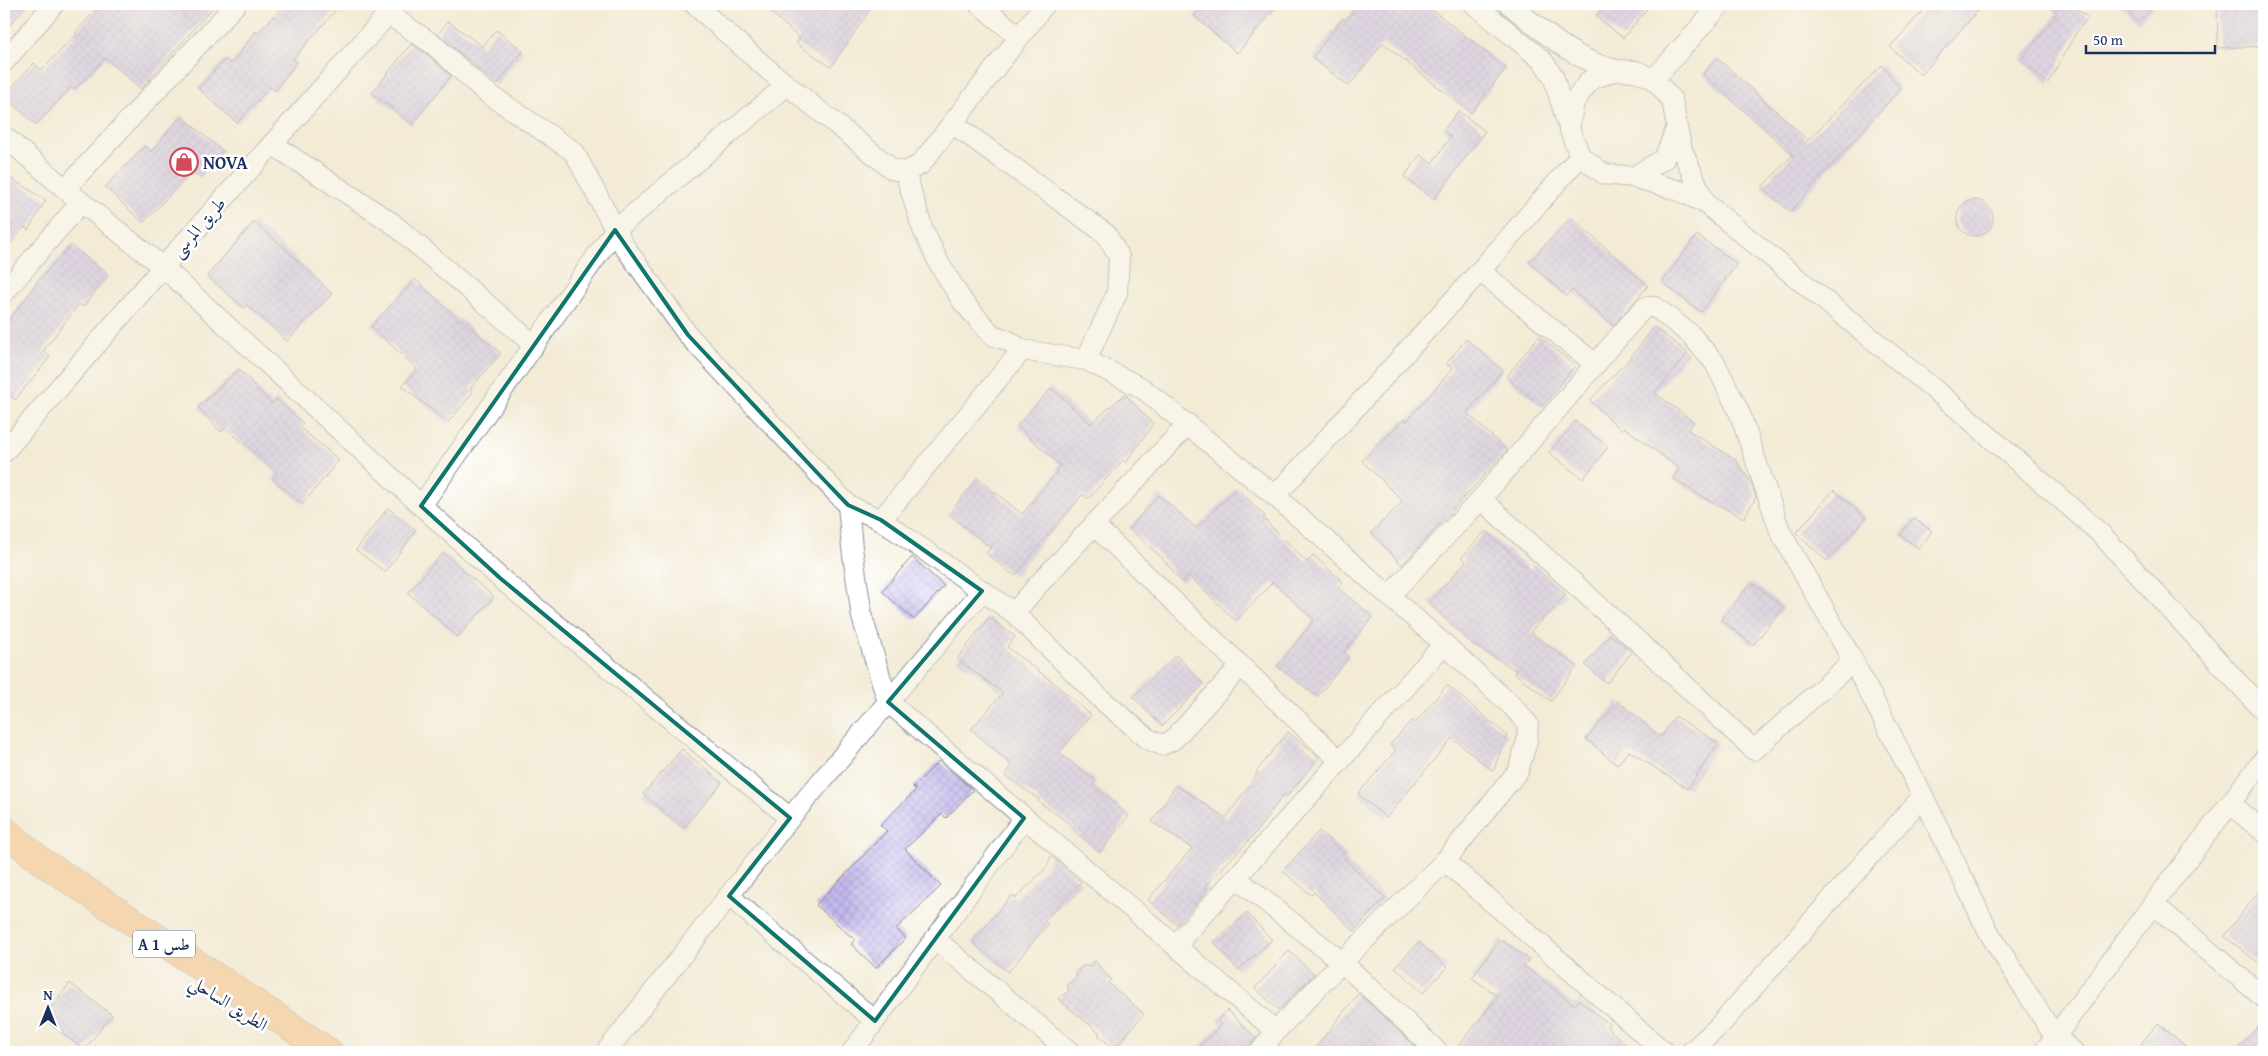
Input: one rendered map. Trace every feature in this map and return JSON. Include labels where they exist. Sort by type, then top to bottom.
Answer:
[{"type":"highway","name":"A 1 طس","points":[[4,830],[41,861],[329,1052]]},
{"type":"highway","name":"الطريق الساحلي","points":[[4,849],[115,932],[307,1052]]},
{"type":"street","points":[[4,62],[52,4]]},
{"type":"street","points":[[65,190],[236,4]]},
{"type":"street","points":[[694,4],[786,85],[892,168],[905,172],[920,164],[1044,4]]},
{"type":"street","points":[[979,4],[1018,36]]},
{"type":"street","points":[[1474,4],[1542,60],[1553,76],[1559,90],[1569,128],[1580,156],[1604,174],[1633,176],[1680,191],[1705,203],[1952,404],[2100,533],[2264,711]]},
{"type":"street","points":[[1509,4],[1566,48],[1603,67],[1636,71],[1654,79],[1672,100],[1682,150],[1705,203]]},
{"type":"street","points":[[1654,79],[1721,4]]},
{"type":"street","points":[[391,9],[483,90],[574,152],[624,246],[688,335],[848,505],[881,520],[1014,613],[1101,699],[1148,739],[1162,745],[1173,740],[1241,666]]},
{"type":"street","name":"طريق المرسى","points":[[4,452],[163,267],[391,9]]},
{"type":"street","points":[[1569,128],[1574,102],[1590,80],[1616,70]]},
{"type":"street","points":[[421,506],[616,230],[786,85]]},
{"type":"street","points":[[952,123],[1106,234],[1119,257],[1117,293],[1086,360]]},
{"type":"street","points":[[1633,176],[1664,159],[1677,127]]},
{"type":"street","points":[[4,136],[65,190],[163,267],[508,584],[790,818]]},
{"type":"street","points":[[272,144],[392,223],[534,345]]},
{"type":"street","points":[[1275,496],[1480,271],[1580,156]]},
{"type":"street","points":[[905,172],[924,230],[940,266],[963,302],[992,335],[1007,340],[1022,350],[1086,360],[1142,388],[1275,496],[1444,644],[1513,707],[1528,724],[1527,741],[1518,771],[1445,861],[1342,962],[1276,1031],[1260,1052]]},
{"type":"street","points":[[4,293],[81,202]]},
{"type":"street","points":[[1480,271],[1595,364]]},
{"type":"street","points":[[1389,596],[1481,499],[1575,385],[1639,312],[1646,307],[1655,307],[1705,350],[1725,380],[1740,414],[1780,531],[1852,661],[1923,796],[1988,931],[2050,1045],[2074,1052]]},
{"type":"street","points":[[881,520],[1022,350]]},
{"type":"street","points":[[1014,613],[1188,424]]},
{"type":"street","points":[[1481,499],[1644,646],[1754,750],[1852,661]]},
{"type":"street","points":[[848,505],[862,617],[888,702],[1276,1031]]},
{"type":"street","points":[[1094,524],[1340,761]]},
{"type":"street","points":[[606,1052],[790,818],[982,591]]},
{"type":"street","points":[[1175,946],[1444,644]]},
{"type":"street","points":[[2050,1045],[2153,904],[2264,759]]},
{"type":"street","points":[[1691,1052],[1719,1026],[1923,796]]},
{"type":"street","points":[[2230,804],[2264,832]]},
{"type":"street","points":[[852,1052],[1024,818]]},
{"type":"street","points":[[1445,861],[1664,1052]]},
{"type":"street","points":[[1236,878],[1342,962],[1438,1052]]},
{"type":"street","points":[[729,896],[875,1021]]},
{"type":"street","points":[[2153,904],[2264,998]]},
{"type":"street","points":[[935,939],[1070,1052]]},
{"type":"highlighted area","points":[[615,230],[688,335],[848,505],[881,520],[982,591],[888,702],[1024,818],[875,1021],[729,896],[790,818],[500,578],[421,506]]},
{"type":"building","points":[[4,4],[28,4],[4,32]]},
{"type":"building","points":[[101,4],[216,4],[141,89],[106,58],[74,90],[71,87],[36,125],[4,96],[34,63],[41,70],[77,34],[75,33]]},
{"type":"building","points":[[285,4],[341,4],[293,59],[297,62],[275,91],[270,87],[237,123],[198,88],[225,59],[231,64],[256,31],[258,33]]},
{"type":"building","points":[[761,4],[874,4],[831,67],[796,43],[800,38]]},
{"type":"building","points":[[1205,4],[1279,4],[1237,53],[1194,16]]},
{"type":"building","points":[[1358,4],[1425,4],[1506,68],[1471,113],[1383,43],[1349,86],[1312,58],[1343,18],[1346,20]]},
{"type":"building","points":[[1605,4],[1651,4],[1623,38],[1596,16]]},
{"type":"building","points":[[1929,4],[1984,4],[1921,75],[1890,47]]},
{"type":"building","points":[[2046,4],[2071,4],[2088,18],[2077,31],[2048,83],[2021,60],[2057,13]]},
{"type":"building","points":[[2119,4],[2155,4],[2139,22]]},
{"type":"building","points":[[2217,4],[2264,4],[2264,46],[2218,48]]},
{"type":"building","points":[[448,21],[483,47],[496,30],[523,51],[497,85],[438,34]]},
{"type":"building","points":[[411,44],[427,54],[451,76],[412,125],[372,93]]},
{"type":"building","points":[[1717,58],[1808,140],[1882,65],[1900,89],[1790,212],[1762,187],[1793,155],[1703,74]]},
{"type":"building","points":[[1458,111],[1485,131],[1434,199],[1404,177],[1420,155],[1432,163],[1451,137],[1443,131]]},
{"type":"building","points":[[181,116],[223,151],[200,178],[192,172],[143,223],[105,187],[145,146],[151,152]]},
{"type":"building","points":[[4,174],[46,200],[28,230],[24,227],[4,251]]},
{"type":"building","points":[[1975,200],[1987,206],[1993,218],[1987,230],[1975,236],[1963,230],[1957,218],[1963,206]]},
{"type":"building","points":[[1571,217],[1648,286],[1613,326],[1572,290],[1566,296],[1529,262]]},
{"type":"building","points":[[254,222],[291,254],[332,294],[287,341],[247,305],[244,308],[207,276]]},
{"type":"building","points":[[1697,235],[1737,264],[1701,312],[1662,282]]},
{"type":"building","points":[[71,245],[108,276],[83,307],[79,304],[43,351],[50,357],[15,400],[4,391],[4,327],[39,280]]},
{"type":"building","points":[[415,279],[459,320],[501,353],[470,389],[473,392],[448,423],[402,386],[417,369],[371,326]]},
{"type":"building","points":[[1654,327],[1688,353],[1655,393],[1694,422],[1688,430],[1736,460],[1750,481],[1756,497],[1744,518],[1704,498],[1673,479],[1679,468],[1624,427],[1621,430],[1590,400],[1630,358]]},
{"type":"building","points":[[1539,336],[1575,366],[1542,407],[1506,377]]},
{"type":"building","points":[[1466,339],[1503,370],[1467,413],[1507,450],[1402,565],[1371,533],[1403,501],[1362,461],[1404,419],[1407,421],[1453,368],[1446,364]]},
{"type":"building","points":[[239,369],[272,404],[276,399],[303,423],[299,427],[339,460],[303,504],[272,479],[277,473],[226,428],[221,432],[198,407]]},
{"type":"building","points":[[1051,388],[1091,424],[1125,394],[1153,424],[1126,463],[1123,460],[1088,499],[1083,494],[1015,576],[986,553],[991,548],[949,514],[977,478],[1022,514],[1057,472],[1056,470],[1060,465],[1017,426]]},
{"type":"building","points":[[1575,421],[1608,447],[1583,479],[1549,453]]},
{"type":"building","points":[[1236,488],[1265,516],[1263,518],[1307,562],[1313,555],[1343,582],[1338,588],[1373,617],[1344,652],[1349,657],[1317,697],[1277,666],[1314,620],[1273,582],[1236,621],[1189,576],[1182,582],[1161,557],[1129,528],[1159,495],[1196,528]]},
{"type":"building","points":[[1834,490],[1866,518],[1827,561],[1796,533]]},
{"type":"building","points":[[388,508],[416,530],[385,572],[356,550]]},
{"type":"building","points":[[1913,518],[1932,531],[1919,549],[1900,535]]},
{"type":"building","points":[[1485,531],[1530,570],[1534,566],[1566,595],[1530,632],[1577,666],[1551,701],[1514,673],[1516,670],[1472,644],[1429,603],[1466,561],[1462,557]]},
{"type":"building","points":[[443,553],[494,597],[458,637],[408,593]]},
{"type":"building","points":[[912,557],[944,586],[914,620],[882,591]]},
{"type":"building","points":[[1751,582],[1784,607],[1753,645],[1721,620]]},
{"type":"building","points":[[989,617],[1015,637],[1007,647],[1054,683],[1091,715],[1059,753],[1096,781],[1093,785],[1129,816],[1099,852],[1073,830],[1075,828],[1038,801],[1039,799],[1005,776],[1012,765],[971,729],[1003,693],[957,659]]},
{"type":"building","points":[[1610,634],[1632,652],[1607,683],[1585,665]]},
{"type":"building","points":[[1176,655],[1204,684],[1162,726],[1133,697]]},
{"type":"building","points":[[1447,685],[1507,735],[1493,771],[1452,738],[1386,818],[1358,794],[1396,750],[1390,745],[1412,720],[1415,723]]},
{"type":"building","points":[[1618,701],[1661,737],[1675,716],[1718,743],[1688,789],[1629,751],[1617,765],[1586,739]]},
{"type":"building","points":[[1288,732],[1319,757],[1287,796],[1284,794],[1254,835],[1205,886],[1208,889],[1177,925],[1148,900],[1192,848],[1152,822],[1176,785],[1226,818],[1258,773],[1256,772]]},
{"type":"building","points":[[682,749],[722,783],[683,828],[643,794]]},
{"type":"building","points":[[939,761],[973,790],[946,818],[942,814],[905,849],[941,886],[896,929],[906,938],[876,968],[851,944],[855,940],[816,905],[887,831],[880,825],[916,790],[913,787]]},
{"type":"building","points":[[1319,831],[1347,856],[1344,859],[1385,898],[1354,931],[1314,892],[1311,895],[1283,871]]},
{"type":"building","points":[[1051,856],[1081,882],[1044,921],[1048,924],[1008,972],[972,942],[1012,895],[1016,898],[1047,867]]},
{"type":"building","points":[[2264,885],[2264,967],[2224,936]]},
{"type":"building","points":[[1247,913],[1272,940],[1238,970],[1214,942]]},
{"type":"building","points":[[1500,939],[1529,959],[1524,966],[1575,1005],[1579,1000],[1609,1024],[1607,1027],[1634,1052],[1469,1052],[1459,1045],[1498,996],[1472,978]]},
{"type":"building","points":[[1419,942],[1447,967],[1423,993],[1395,967]]},
{"type":"building","points":[[1289,951],[1314,974],[1279,1010],[1255,988]]},
{"type":"building","points":[[1095,961],[1111,980],[1108,983],[1144,1014],[1114,1049],[1098,1035],[1100,1033],[1058,999],[1069,991],[1067,985],[1077,977],[1076,973],[1084,965],[1089,967]]},
{"type":"building","points":[[70,983],[112,1015],[84,1050],[42,1018]]},
{"type":"building","points":[[1358,994],[1367,1001],[1421,1052],[1312,1052]]},
{"type":"building","points":[[1227,1010],[1256,1038],[1243,1052],[1194,1052],[1221,1024],[1217,1020]]},
{"type":"building","points":[[2264,1021],[2264,1052],[2234,1052]]},
{"type":"building","points":[[2158,1023],[2193,1052],[2134,1052]]},
{"type":"place","name":"NOVA","points":[[184,162]]}]
